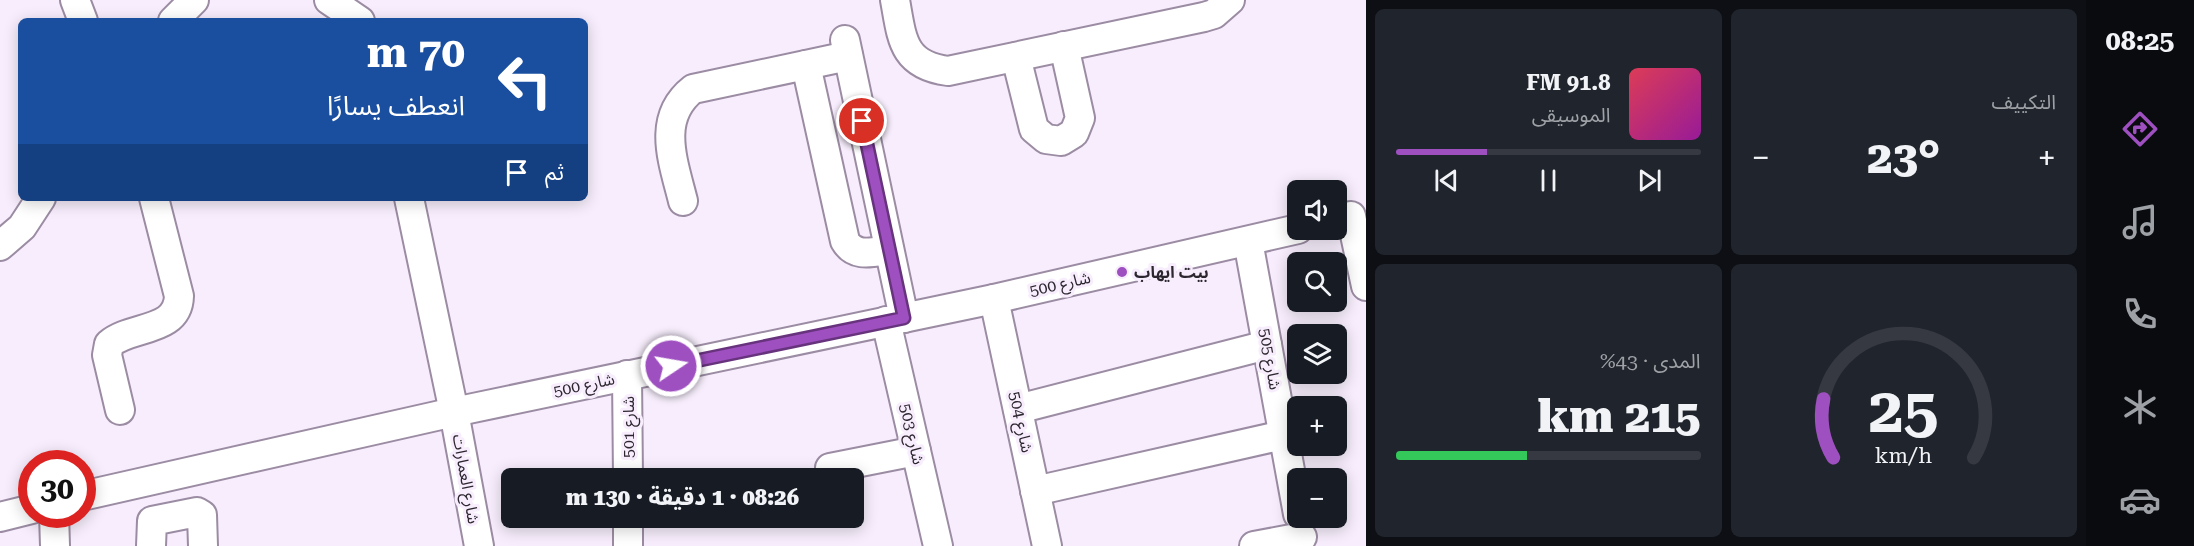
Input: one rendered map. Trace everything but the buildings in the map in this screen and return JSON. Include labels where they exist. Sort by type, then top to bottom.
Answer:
[{"type":"street","points":[[75,0],[82,18]]},
{"type":"street","points":[[176,18],[194,0]]},
{"type":"street","points":[[329,0],[356,18]]},
{"type":"street","points":[[368,0],[371,18]]},
{"type":"street","points":[[895,0],[903,43],[910,55],[921,64],[948,71],[1204,17],[1214,14],[1230,0]]},
{"type":"street","points":[[1016,57],[1034,129],[1046,139],[1061,141],[1074,133],[1080,118],[1064,46]]},
{"type":"street","name":"شارع 503","points":[[806,65],[846,48],[889,250],[895,320],[916,451],[938,546]]},
{"type":"street","points":[[683,201],[669,136],[674,111],[686,95],[693,89],[806,65],[845,241],[852,250],[858,252],[889,250]]},
{"type":"street","points":[[0,246],[22,227],[39,201]]},
{"type":"street","points":[[120,410],[107,355],[109,344],[126,333],[167,322],[176,311],[178,304],[179,296],[155,201]]},
{"type":"street","name":"شارع العمارات","points":[[410,201],[454,412],[479,546]]},
{"type":"street","points":[[1351,216],[1366,286]]},
{"type":"street","name":"شارع 500","points":[[96,493],[454,412],[994,299],[1287,232]]},
{"type":"street","name":"شارع 505","points":[[1248,241],[1300,529]]},
{"type":"street","name":"شارع 504","points":[[994,299],[1047,546]]},
{"type":"street","points":[[1018,409],[1267,345]]},
{"type":"street","name":"شارع 501","points":[[627,375],[628,468]]},
{"type":"street","points":[[1035,491],[1283,435]]},
{"type":"street","points":[[830,468],[916,451]]},
{"type":"street","points":[[0,517],[18,512]]},
{"type":"street","points":[[151,546],[152,521],[197,512],[202,515],[203,546]]},
{"type":"street","points":[[55,528],[56,546]]},
{"type":"street","points":[[628,528],[628,546]]},
{"type":"street","points":[[1254,546],[1300,529]]},
{"type":"place","name":"بيت ايهاب","points":[[1122,272]]},
{"type":"route","points":[[671,366],[904,318],[862,121]]}]
